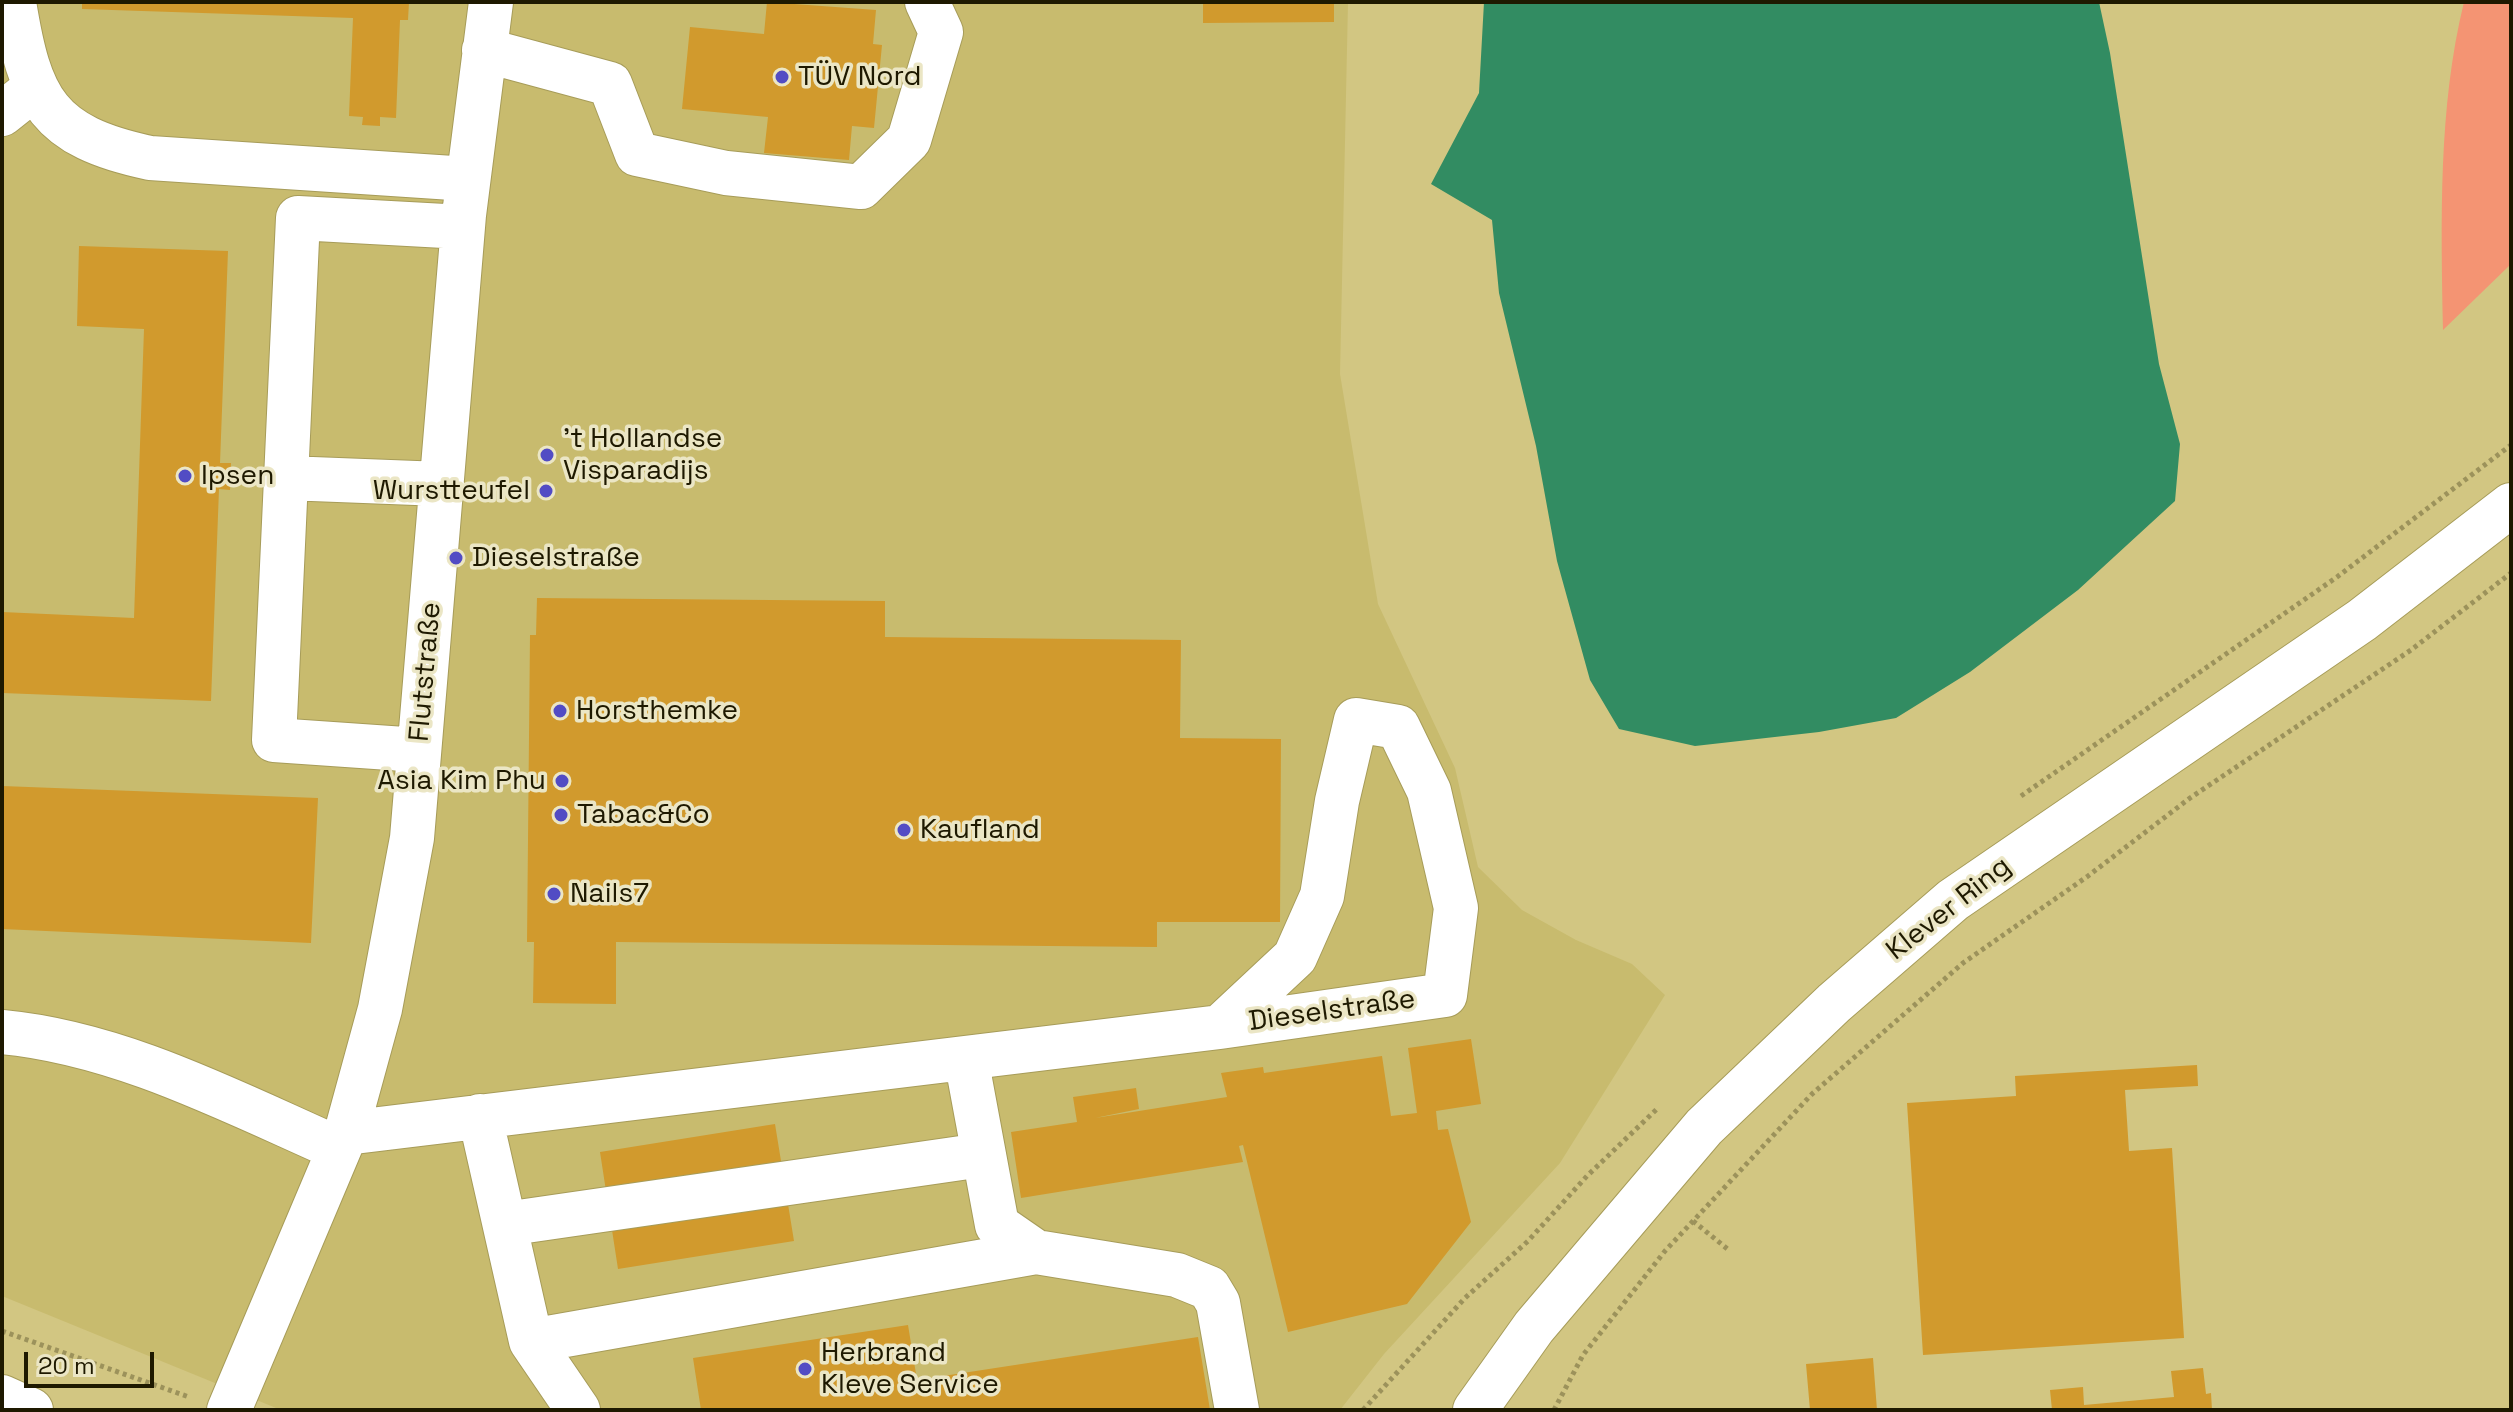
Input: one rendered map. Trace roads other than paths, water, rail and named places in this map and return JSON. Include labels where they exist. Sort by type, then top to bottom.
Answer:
[{"type":"street","points":[[14,2],[23,58],[42,101],[69,128],[103,148],[150,158],[468,179]]},
{"type":"street","name":"Flutstraße","points":[[213,1405],[342,1141],[380,1009],[412,838],[463,227],[491,2]]},
{"type":"street","points":[[484,50],[610,84],[637,154],[726,173],[861,187],[909,140],[941,32],[927,2]]},
{"type":"street","points":[[2,114],[36,87]]},
{"type":"street","points":[[419,750],[274,740],[298,218],[463,227]]},
{"type":"street","points":[[286,478],[442,484]]},
{"type":"street","name":"Klever Ring","points":[[1475,1410],[1534,1327],[1704,1127],[1846,993],[1953,900],[2362,620],[2511,505]]},
{"type":"street","name":"Dieselstraße","points":[[342,1141],[480,1116],[1220,1027],[1445,995],[1456,908],[1429,791],[1398,727],[1356,720],[1337,801],[1322,896],[1295,957],[1220,1027]]},
{"type":"street","points":[[2,1032],[32,1035],[119,1058],[342,1141]]},
{"type":"street","points":[[966,1058],[997,1225],[1036,1252]]},
{"type":"street","points":[[480,1116],[531,1341],[578,1410]]},
{"type":"street","points":[[505,1224],[982,1155]]},
{"type":"street","points":[[531,1341],[1036,1252],[1177,1275],[1209,1288],[1218,1303],[1237,1410]]},
{"type":"street","points":[[2,1397],[31,1410]]},
{"type":"place","name":"TÜV Nord","points":[[782,77]]},
{"type":"place","name":"'t Hollandse Visparadijs","points":[[547,455]]},
{"type":"place","name":"Ipsen","points":[[185,476]]},
{"type":"place","name":"Wurstteufel","points":[[546,491]]},
{"type":"place","name":"Dieselstraße","points":[[456,558]]},
{"type":"place","name":"Horsthemke","points":[[560,711]]},
{"type":"place","name":"Asia Kim Phu","points":[[562,781]]},
{"type":"place","name":"Tabac&Co","points":[[561,815]]},
{"type":"place","name":"Kaufland","points":[[904,830]]},
{"type":"place","name":"Nails7","points":[[554,894]]},
{"type":"place","name":"Herbrand Kleve Service","points":[[805,1369]]}]
